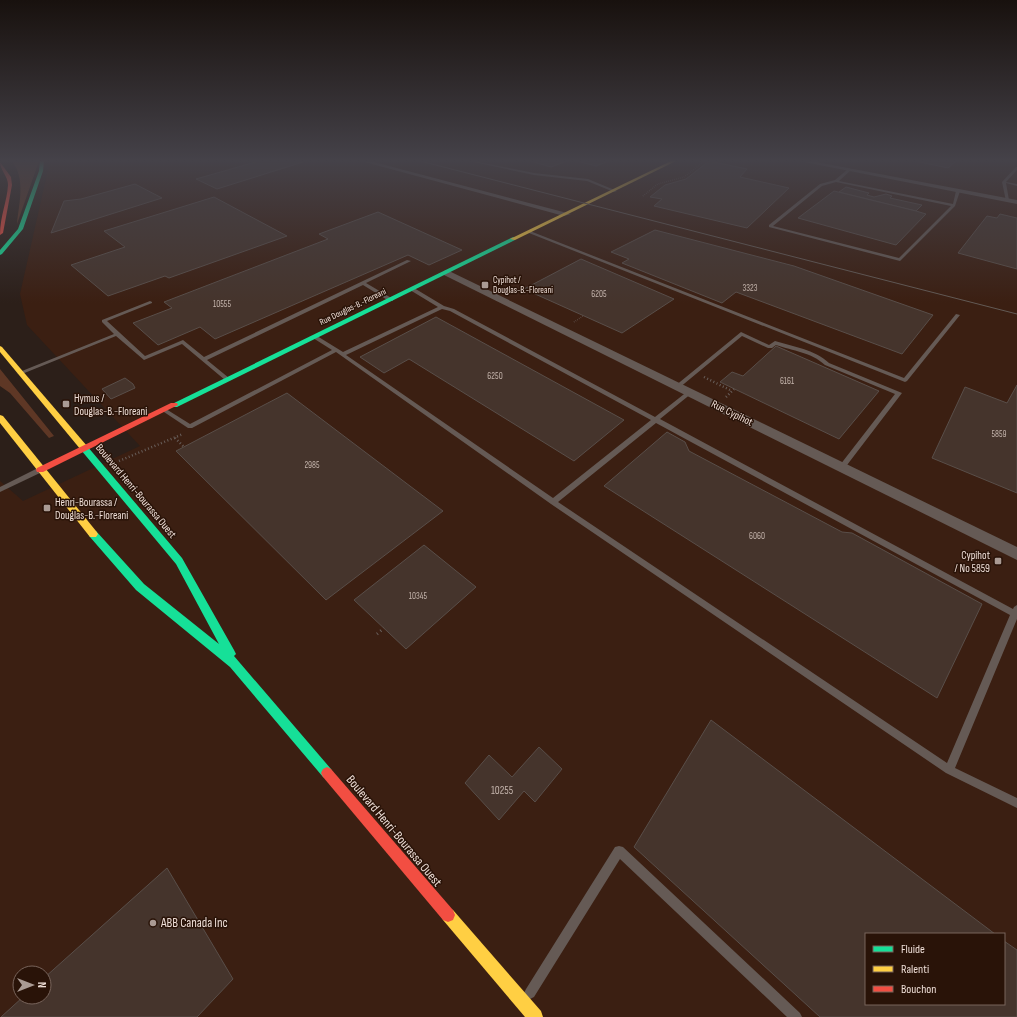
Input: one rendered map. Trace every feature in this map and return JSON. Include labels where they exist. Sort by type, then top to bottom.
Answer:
[{"type":"main road","points":[[0,233],[5,208]]},
{"type":"main road","points":[[0,253],[20,229],[27,208]]},
{"type":"main road","name":"Rue Douglas-B.-Floreani","points":[[40,470],[579,208]]},
{"type":"main road","name":"Boulevard Henri-Bourassa Ouest","points":[[0,348],[20,374],[85,448],[179,561],[234,662]]},
{"type":"main road","name":"Boulevard Henri-Bourassa Ouest","points":[[1,420],[74,512],[140,587],[234,662],[535,1017]]},
{"type":"street","points":[[546,208],[567,214]]},
{"type":"street","name":"Rue Cypihot","points":[[447,273],[1017,554]]},
{"type":"lane","points":[[791,208],[770,226],[900,260],[951,208]]},
{"type":"lane","points":[[530,232],[905,380],[958,315]]},
{"type":"lane","points":[[204,359],[409,261]]},
{"type":"lane","points":[[363,283],[391,300]]},
{"type":"lane","points":[[412,289],[442,307],[452,310],[1016,613],[949,770]]},
{"type":"lane","points":[[150,302],[104,321],[144,358],[183,342],[228,379]]},
{"type":"lane","points":[[164,410],[190,427],[339,353],[442,307]]},
{"type":"lane","points":[[20,374],[117,334]]},
{"type":"lane","points":[[678,387],[741,334],[770,347],[775,343],[788,348],[796,348],[824,360],[827,364],[899,393],[842,467]]},
{"type":"lane","points":[[314,337],[553,502],[949,770],[1017,803]]},
{"type":"lane","points":[[553,502],[690,392]]},
{"type":"lane","points":[[0,490],[40,470]]},
{"type":"lane","points":[[523,1004],[619,851],[796,1017]]},
{"type":"path","points":[[569,326],[584,316]]},
{"type":"path","points":[[702,376],[733,390],[722,400]]},
{"type":"path","points":[[119,461],[182,434]]},
{"type":"path","points":[[175,438],[184,447]]},
{"type":"path","points":[[377,634],[384,628]]},
{"type":"shaded area","points":[[19,208],[22,208],[17,224]]},
{"type":"shaded area","points":[[39,208],[1017,208],[1017,1017],[0,1017],[0,481],[23,501],[140,446],[27,325],[20,294]]},
{"type":"shaded area","points":[[0,369],[54,436],[49,438],[10,393],[0,386]]},
{"type":"building","points":[[61,208],[129,208],[51,233]]},
{"type":"building","points":[[177,208],[235,208],[287,236],[169,278],[165,276],[108,296],[71,265],[125,247],[104,231]]},
{"type":"building","points":[[664,208],[768,208],[747,228]]},
{"type":"building","points":[[811,208],[906,208],[926,214],[896,245],[798,218]]},
{"type":"building","points":[[906,208],[919,208],[916,211]]},
{"type":"building","points":[[378,212],[462,250],[429,265],[408,255],[215,339],[200,327],[158,345],[133,323],[172,308],[164,302],[328,239],[319,234]]},
{"type":"building","points":[[1000,214],[1017,218],[1017,269],[958,253],[987,216],[997,218]]},
{"type":"building","points":[[655,230],[794,266],[933,315],[902,354],[736,292],[722,303],[622,263],[629,259],[611,252]]},
{"type":"building","points":[[581,259],[674,299],[622,333],[524,289]]},
{"type":"building","points":[[436,317],[624,420],[574,461],[409,359],[384,373],[360,357]]},
{"type":"building","points":[[776,346],[879,391],[839,439],[720,382],[732,372],[743,376]]},
{"type":"building","points":[[125,378],[133,384],[135,388],[111,399],[102,389]]},
{"type":"building","points":[[1017,385],[1017,493],[932,458],[965,387],[1007,403]]},
{"type":"building","points":[[287,393],[443,511],[326,600],[176,451]]},
{"type":"building","points":[[667,432],[685,442],[689,451],[842,532],[852,533],[982,604],[937,698],[604,486]]},
{"type":"building","points":[[424,545],[476,587],[406,649],[354,600]]},
{"type":"building","points":[[711,720],[994,933],[865,933],[865,1005],[1005,1005],[1005,942],[1017,950],[1017,1017],[820,1017],[634,847]]},
{"type":"building","points":[[539,747],[562,769],[535,802],[524,791],[499,820],[465,783],[489,755],[512,777]]},
{"type":"building","name":"ABB Canada Inc","points":[[167,868],[233,979],[197,1017],[1,1017],[14,1005],[52,1005],[52,971]]},
{"type":"tram line","points":[[605,208],[1017,314]]},
{"type":"traffic: fast","points":[[0,253],[20,229],[27,208]]},
{"type":"traffic: fast","points":[[174,405],[513,239]]},
{"type":"traffic: fast","points":[[84,448],[179,561],[230,654]]},
{"type":"traffic: fast","points":[[93,534],[140,587],[234,663],[327,773]]},
{"type":"traffic: slow","points":[[513,239],[576,208]]},
{"type":"traffic: slow","points":[[0,348],[84,448]]},
{"type":"traffic: slow","points":[[0,418],[93,534]]},
{"type":"traffic: slow","points":[[448,915],[535,1017]]},
{"type":"traffic: jam","points":[[0,233],[5,208]]},
{"type":"traffic: jam","points":[[40,470],[174,405]]},
{"type":"traffic: jam","points":[[327,773],[448,915]]},
{"type":"place","name":"Cypihot / Douglas-B.-Floreani","points":[[485,285]]},
{"type":"place","name":"Hymus / Douglas-B.-Floreani","points":[[66,404]]},
{"type":"place","name":"Henri-Bourassa / Douglas-B.-Floreani","points":[[47,508]]},
{"type":"place","name":"Cypihot / No 5859","points":[[998,561]]},
{"type":"place","name":"ABB Canada Inc","points":[[153,923]]}]
